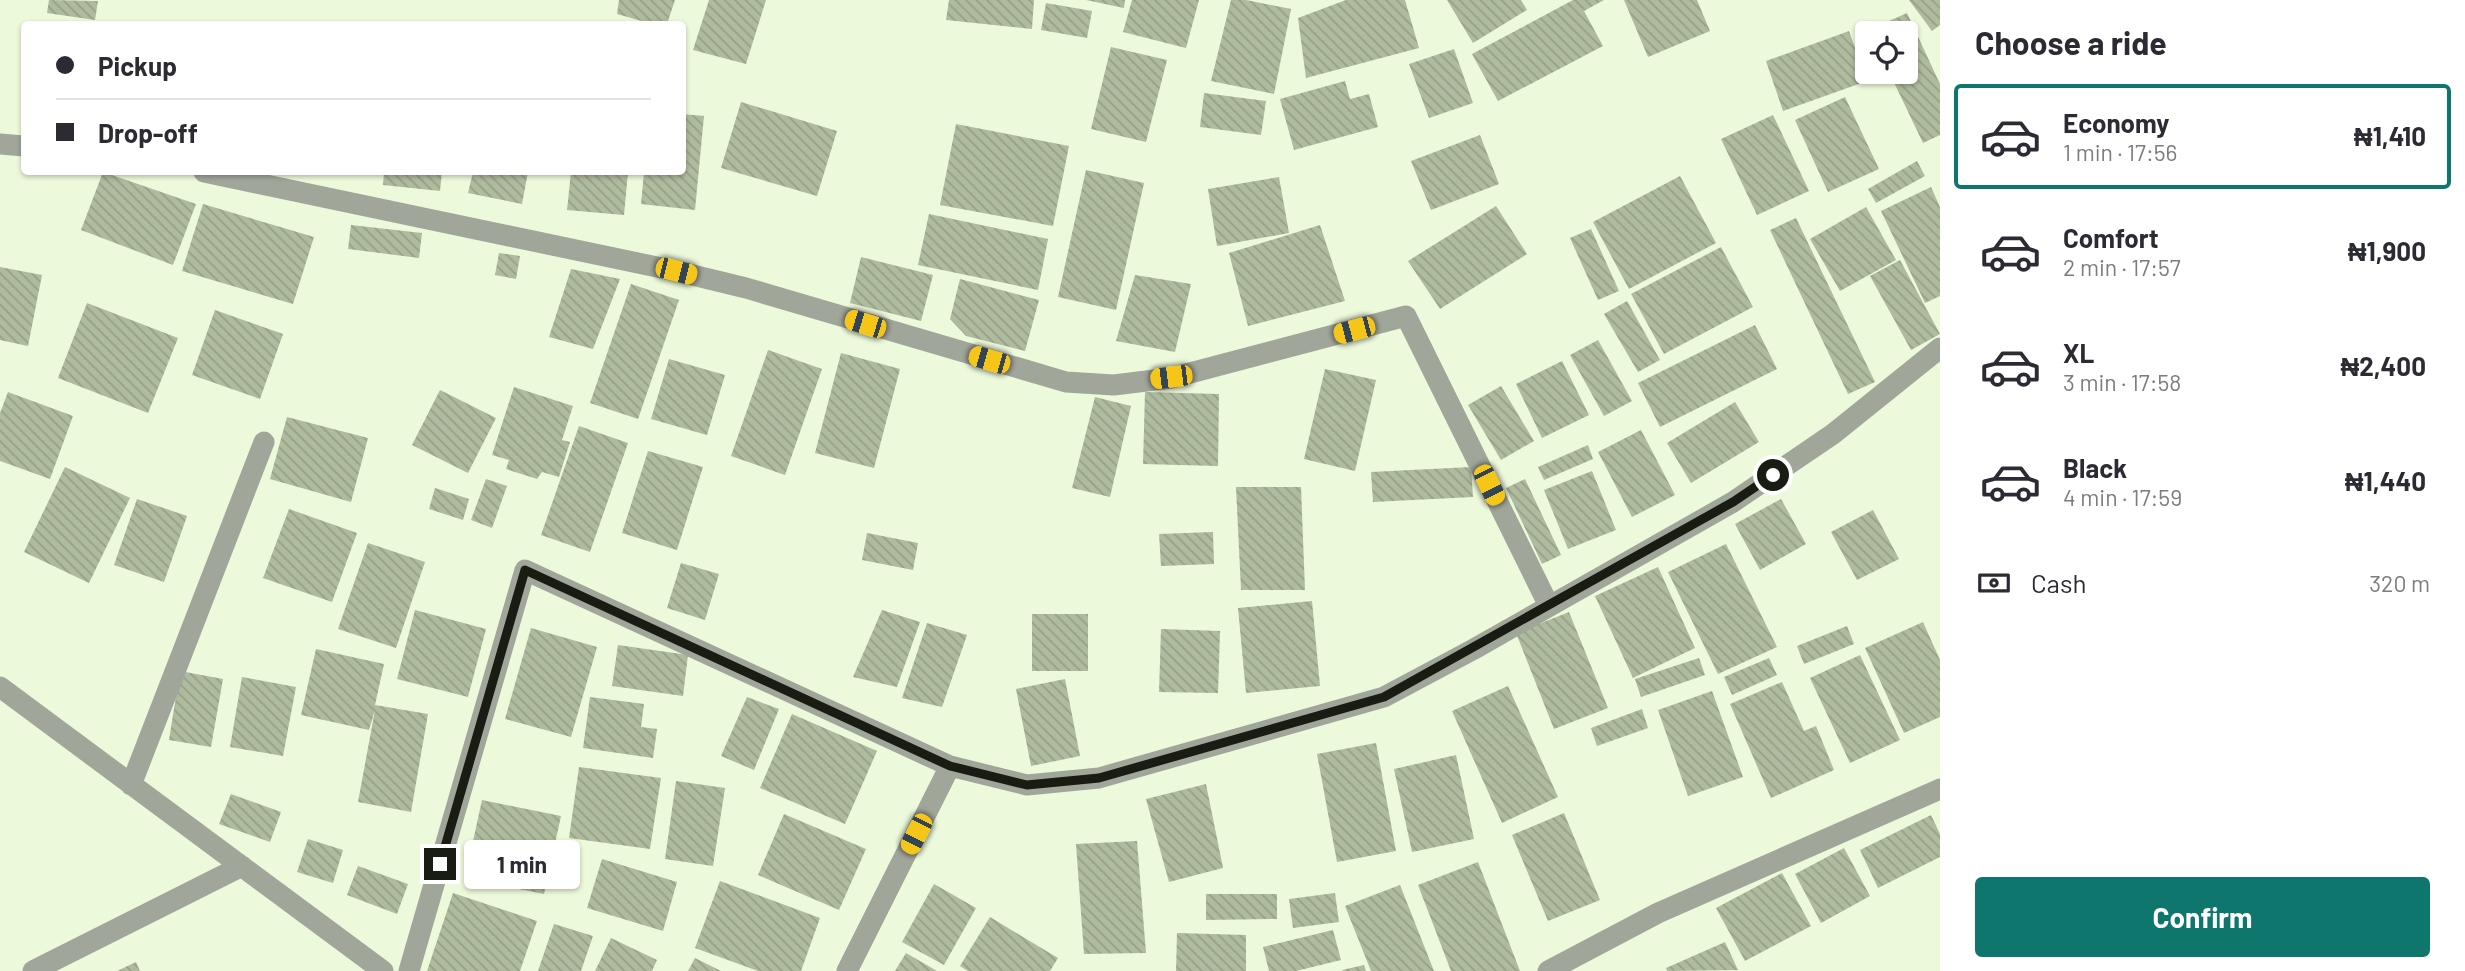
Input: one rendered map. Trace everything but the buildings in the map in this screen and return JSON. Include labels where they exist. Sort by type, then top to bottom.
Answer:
[{"type":"street","points":[[0,144],[21,146]]},
{"type":"street","points":[[218,175],[746,288],[1066,382],[1114,385],[1171,377],[1406,316],[1549,606]]},
{"type":"street","points":[[409,971],[525,570],[950,766],[1027,785],[1099,778],[1384,697],[1733,502],[1833,434],[1940,348]]},
{"type":"street","points":[[131,785],[264,442]]},
{"type":"street","points":[[0,687],[383,971]]},
{"type":"street","points":[[847,971],[950,766]]},
{"type":"street","points":[[1548,971],[1658,914],[1940,789]]},
{"type":"street","points":[[33,971],[242,866]]},
{"type":"route","points":[[440,864],[525,570],[950,766],[1027,785],[1099,778],[1384,697],[1733,502],[1773,475]]}]
